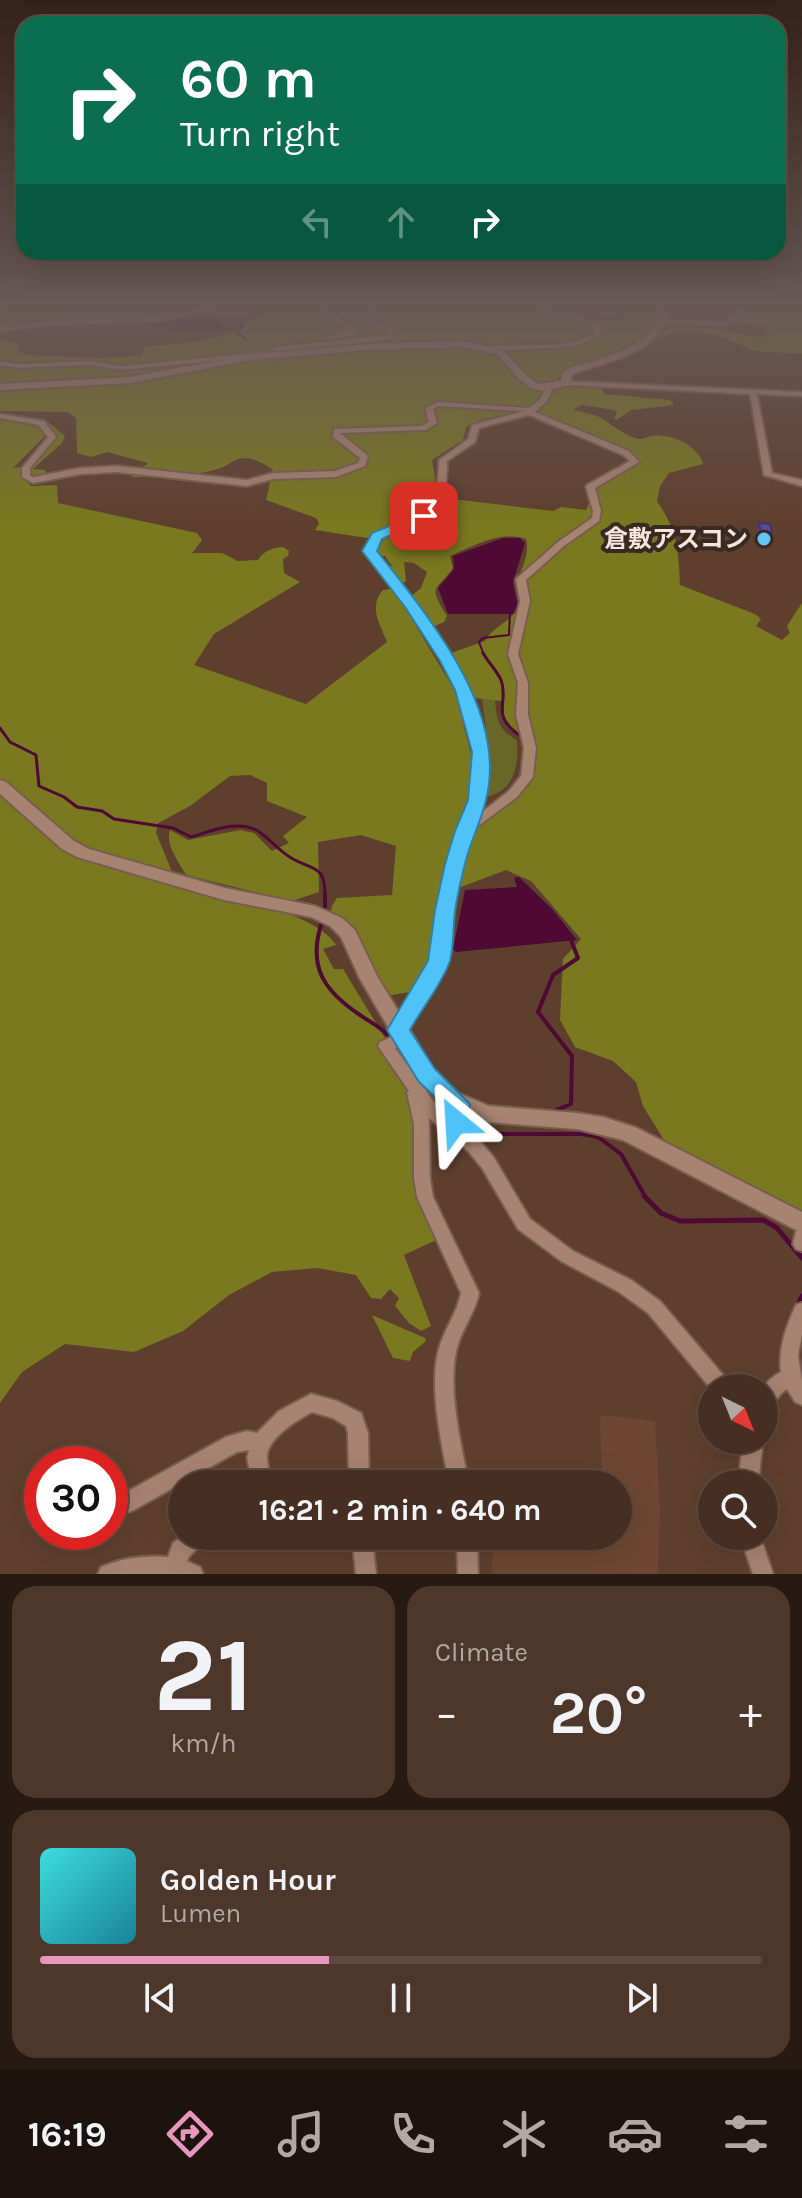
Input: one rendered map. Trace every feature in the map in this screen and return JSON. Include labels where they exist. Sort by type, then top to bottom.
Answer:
[{"type":"street","points":[[0,387],[122,380]]},
{"type":"street","points":[[524,380],[532,386],[549,390]]},
{"type":"street","points":[[802,394],[566,383],[549,390],[534,411],[475,427],[472,440],[443,460],[445,479],[435,504],[424,516],[377,536],[369,551],[411,604],[448,661],[463,690],[481,752],[477,800],[464,831],[445,910],[439,961],[396,1038],[385,1046],[434,1114],[457,1118],[487,1114],[577,1121],[616,1129],[802,1223]]},
{"type":"street","points":[[753,391],[768,475],[802,483]]},
{"type":"street","points":[[0,416],[41,423],[52,437],[26,468],[26,477],[33,480],[80,471],[117,469],[149,475],[182,474],[233,483],[273,476],[313,476],[352,470],[362,464],[364,457],[336,435],[337,431],[423,428],[433,423],[429,408],[438,404],[534,411],[626,453],[635,462],[590,487],[589,494],[597,511],[596,519],[521,579],[525,601],[513,654],[523,683],[522,715],[530,748],[527,777],[513,794],[464,831]]},
{"type":"street","points":[[0,785],[68,845],[83,853],[224,894],[315,912],[336,922],[349,934],[396,1038],[427,1076],[488,1163],[524,1224],[567,1256],[625,1286],[654,1307],[710,1374]]},
{"type":"street","points":[[414,1090],[422,1124],[425,1197],[470,1293],[468,1305],[450,1339],[446,1357],[450,1434],[456,1470]]},
{"type":"street","points":[[802,1236],[802,1244]]},
{"type":"street","points":[[778,1387],[785,1379],[796,1322],[802,1311]]},
{"type":"street","points":[[785,1379],[802,1396]]},
{"type":"street","points":[[260,1470],[257,1456],[261,1444],[274,1428],[302,1406],[311,1403],[337,1410],[354,1420],[358,1433],[359,1470]]},
{"type":"street","points":[[128,1502],[233,1444],[247,1440],[261,1444]]},
{"type":"street","points":[[108,1574],[143,1567],[184,1571],[180,1550]]},
{"type":"street","points":[[363,1550],[366,1574]]},
{"type":"street","points":[[467,1550],[468,1574]]},
{"type":"street","points":[[755,1550],[763,1574]]},
{"type":"shaded area","points":[[0,380],[554,380],[541,386],[540,390],[545,392],[528,411],[484,419],[467,426],[463,440],[432,460],[436,483],[433,499],[417,517],[367,538],[315,530],[319,523],[316,518],[266,500],[273,470],[257,461],[238,459],[221,468],[188,475],[132,477],[148,463],[107,452],[91,457],[77,453],[76,418],[68,412],[0,411]]},
{"type":"shaded area","points":[[601,386],[604,394],[670,400],[674,405],[632,410],[616,420],[617,412],[614,410],[582,405],[573,410],[597,416],[638,439],[660,436],[676,439],[690,446],[700,458],[703,464],[669,473],[660,486],[657,502],[673,531],[680,585],[755,614],[761,619],[756,626],[782,640],[790,633],[787,626],[802,603],[802,1216],[664,1140],[643,1106],[636,1082],[613,1061],[575,1047],[560,1020],[563,959],[581,939],[531,881],[506,870],[461,887],[457,881],[472,832],[530,785],[527,738],[508,724],[502,701],[474,698],[451,653],[485,641],[521,605],[518,585],[526,556],[526,539],[497,538],[450,556],[453,568],[436,589],[437,598],[447,616],[444,622],[431,628],[410,597],[421,588],[427,572],[414,563],[404,562],[406,581],[399,585],[386,568],[392,566],[385,556],[376,557],[373,551],[381,537],[428,517],[444,498],[553,511],[561,507],[586,510],[598,483],[628,471],[638,463],[538,413],[556,389]]},
{"type":"shaded area","points":[[16,417],[48,422],[65,436],[62,443],[33,469],[45,470],[46,473],[27,482],[31,486],[57,485],[58,503],[197,533],[202,540],[192,553],[222,553],[238,561],[258,560],[276,548],[283,547],[289,551],[283,559],[284,573],[300,582],[214,634],[194,665],[306,704],[387,642],[376,603],[383,590],[391,589],[455,691],[473,763],[469,795],[439,900],[427,968],[410,992],[386,996],[331,914],[337,898],[392,895],[396,846],[361,835],[318,842],[319,892],[292,901],[186,875],[171,847],[170,830],[188,840],[240,830],[254,833],[272,851],[289,843],[283,836],[307,817],[267,801],[267,783],[250,775],[230,776],[190,806],[158,823],[156,833],[177,884],[287,913],[308,922],[336,945],[323,949],[334,969],[343,969],[433,1117],[418,1132],[418,1190],[436,1240],[404,1255],[431,1326],[421,1331],[409,1323],[395,1306],[399,1298],[390,1289],[381,1299],[371,1298],[356,1275],[317,1268],[272,1272],[229,1295],[183,1331],[134,1352],[65,1344],[22,1372],[0,1403],[0,418],[39,425],[47,434],[13,468],[32,465],[58,436],[47,424]]},
{"type":"shaded area","points":[[503,538],[520,538],[525,543],[513,582],[518,605],[513,614],[448,614],[438,588],[454,569],[453,556]]},
{"type":"shaded area","points":[[482,699],[495,700],[500,724],[517,740],[515,769],[508,785],[493,795],[483,797],[486,768],[480,729],[486,728]]},
{"type":"shaded area","points":[[519,877],[553,910],[577,940],[456,952],[453,949],[465,890],[517,887],[514,878]]},
{"type":"shaded area","points":[[372,1315],[426,1341],[413,1352],[410,1361],[393,1358]]},
{"type":"shaded area","points":[[600,1415],[655,1421],[660,1509],[658,1574],[492,1574],[493,1550],[632,1550],[632,1470],[602,1470]]},
{"type":"building","points":[[759,523],[770,524],[772,534],[761,534]]},
{"type":"waterway","points":[[484,654],[479,642],[483,638],[509,635],[510,612]]},
{"type":"waterway","points":[[484,654],[501,680],[502,709],[506,722],[522,737]]},
{"type":"waterway","points":[[0,728],[10,742],[36,755],[39,786],[64,797],[77,807],[102,811],[114,819],[173,828],[191,837],[224,827],[242,826],[258,831],[288,856],[321,874],[325,886],[325,907]]},
{"type":"waterway","points":[[321,925],[317,940],[318,966],[328,987],[347,1006],[390,1038]]},
{"type":"waterway","points":[[554,1111],[571,1104],[572,1056],[538,1012],[553,975],[578,958],[571,940]]},
{"type":"waterway","points":[[394,1045],[402,1059]]},
{"type":"waterway","points":[[420,1047],[437,1074]]},
{"type":"waterway","points":[[437,1107],[450,1117]]},
{"type":"waterway","points":[[461,1120],[485,1134],[581,1134],[598,1137],[621,1154],[646,1198]]},
{"type":"waterway","points":[[646,1198],[661,1213],[680,1221],[763,1220],[777,1228],[802,1258]]},
{"type":"waterway","points":[[797,1307],[802,1296]]},
{"type":"place","name":"倉敷アスコン","points":[[764,539]]},
{"type":"route","points":[[424,516],[377,536],[369,551],[411,604],[448,661],[463,690],[481,752],[477,800],[455,864],[439,961],[399,1030],[427,1076],[458,1104],[456,1122]]}]
